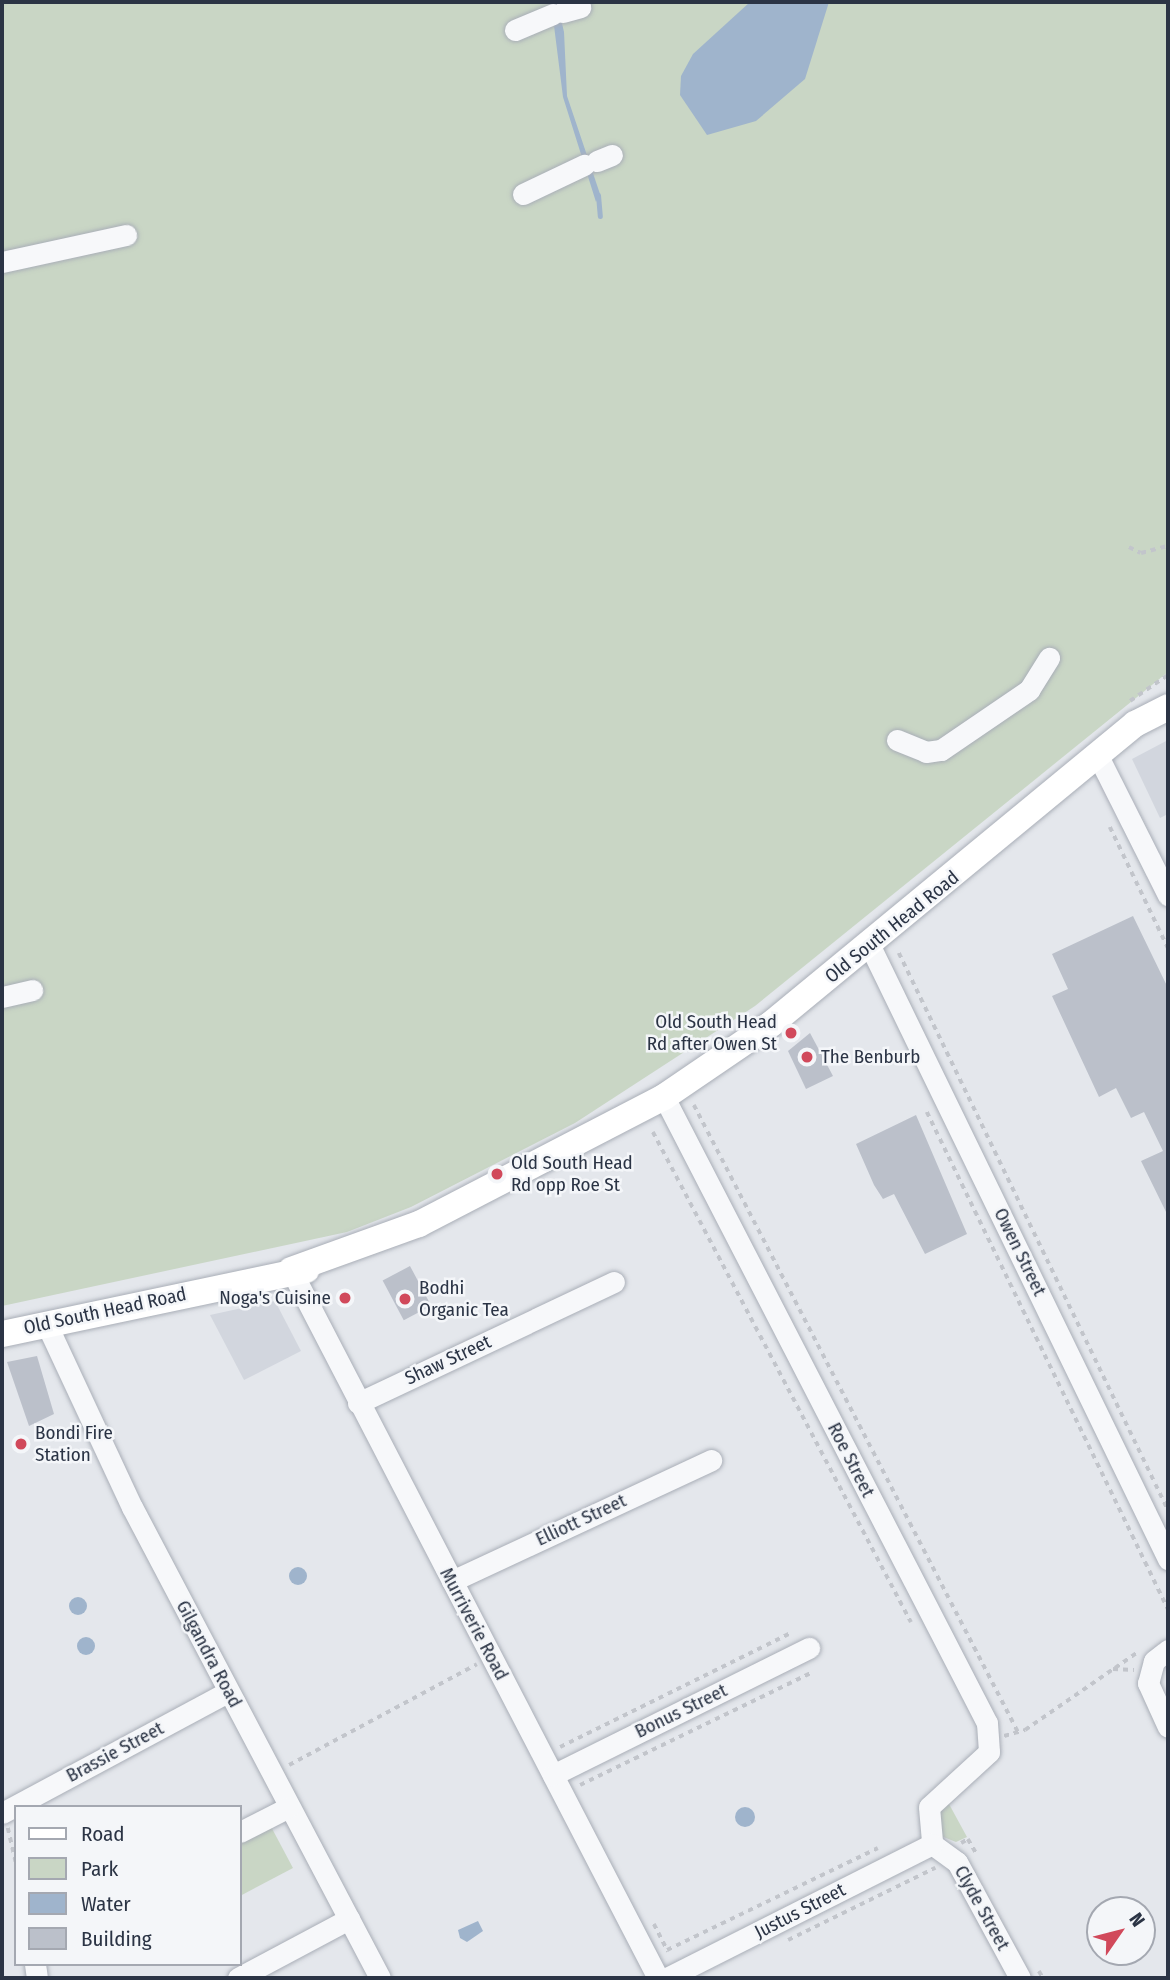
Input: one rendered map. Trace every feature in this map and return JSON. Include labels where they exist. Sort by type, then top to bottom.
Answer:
[{"type":"main road","name":"Old South Head Road","points":[[2,1334],[291,1270],[401,1232],[605,1133],[664,1097],[870,946],[1135,724],[1168,706]]},
{"type":"street","points":[[515,30],[565,11]]},
{"type":"street","points":[[523,194],[598,160]]},
{"type":"street","points":[[2,262],[127,235]]},
{"type":"street","points":[[897,740],[926,752],[941,751],[1029,690],[1049,658]]},
{"type":"street","points":[[1098,756],[1168,895]]},
{"type":"street","name":"Owen Street","points":[[870,946],[1168,1559]]},
{"type":"street","points":[[2,997],[32,990]]},
{"type":"street","name":"Roe Street","points":[[664,1097],[989,1730]]},
{"type":"street","name":"Murriverie Road","points":[[291,1270],[658,1978]]},
{"type":"street","name":"Shaw Street","points":[[358,1403],[614,1282]]},
{"type":"street","name":"Gilgandra Road","points":[[47,1325],[228,1692],[380,1978]]},
{"type":"street","name":"Elliott Street","points":[[452,1581],[711,1460]]},
{"type":"street","name":"Bonus Street","points":[[553,1775],[810,1648]]},
{"type":"street","points":[[1168,1650],[1150,1671],[1152,1695],[1168,1727]]},
{"type":"street","name":"Brassie Street","points":[[16,1805],[228,1692]]},
{"type":"street","points":[[932,1844],[929,1807],[989,1752],[989,1730]]},
{"type":"street","points":[[242,1831],[289,1807]]},
{"type":"street","name":"Clyde Street","points":[[932,1844],[955,1859],[1020,1978]]},
{"type":"street","name":"Justus Street","points":[[667,1978],[932,1844]]},
{"type":"street","points":[[238,1978],[349,1919]]},
{"type":"path","points":[[1129,547],[1141,553],[1168,546]]},
{"type":"path","points":[[1122,707],[1168,676]]},
{"type":"path","points":[[1104,814],[1168,948]]},
{"type":"path","points":[[899,953],[1168,1510]]},
{"type":"path","points":[[694,1105],[1018,1732]]},
{"type":"path","points":[[925,1107],[1168,1609]]},
{"type":"path","points":[[653,1132],[912,1625]]},
{"type":"path","points":[[560,1746],[791,1633]]},
{"type":"path","points":[[272,1774],[491,1657]]},
{"type":"path","points":[[989,1730],[1018,1732],[1114,1669],[1150,1671]]},
{"type":"path","points":[[580,1785],[813,1672]]},
{"type":"path","points":[[3,1812],[14,1856]]},
{"type":"path","points":[[667,1950],[889,1843]]},
{"type":"path","points":[[784,1942],[955,1859]]},
{"type":"shaded area","points":[[1168,740],[1168,814],[1160,818],[1132,759]]},
{"type":"shaded area","points":[[275,1301],[301,1351],[244,1380],[210,1315]]},
{"type":"green space","points":[[2,2],[1168,2],[1168,672],[755,1006],[575,1123],[411,1207],[347,1232],[2,1306]]},
{"type":"green space","points":[[943,1793],[967,1837],[956,1842],[936,1834],[931,1810]]},
{"type":"green space","points":[[268,1821],[293,1868],[242,1895],[242,1834]]},
{"type":"water","points":[[551,2],[557,2],[564,32],[567,96],[600,194],[596,202],[563,97]]},
{"type":"water","points":[[750,2],[829,2],[805,79],[756,121],[707,135],[680,95],[681,76],[693,54]]},
{"type":"water","points":[[298,1567],[304,1570],[307,1576],[304,1582],[298,1585],[292,1582],[289,1576],[292,1570]]},
{"type":"water","points":[[74,1597],[82,1597],[87,1606],[85,1613],[74,1615],[69,1610],[69,1602]]},
{"type":"water","points":[[82,1637],[90,1637],[95,1646],[93,1653],[82,1655],[77,1650],[77,1642]]},
{"type":"water","points":[[745,1807],[752,1810],[755,1817],[752,1824],[745,1827],[738,1824],[735,1817],[738,1810]]},
{"type":"water","points":[[478,1921],[483,1931],[467,1942],[460,1938],[458,1930]]},
{"type":"building","points":[[1133,916],[1168,988],[1168,1216],[1141,1161],[1163,1151],[1144,1112],[1131,1118],[1116,1088],[1099,1097],[1052,996],[1068,989],[1052,954]]},
{"type":"building","name":"The Benburb","points":[[810,1033],[833,1076],[806,1089],[788,1051]]},
{"type":"building","points":[[916,1115],[967,1234],[925,1254],[894,1194],[883,1199],[874,1185],[856,1144]]},
{"type":"building","points":[[410,1266],[431,1306],[404,1320],[383,1281]]},
{"type":"building","points":[[37,1356],[54,1414],[29,1426],[7,1362]]},
{"type":"waterway","points":[[598,195],[600,216]]},
{"type":"place","name":"Old South Head Rd after Owen St","points":[[791,1033]]},
{"type":"place","name":"The Benburb","points":[[807,1057]]},
{"type":"place","name":"Old South Head Rd opp Roe St","points":[[497,1174]]},
{"type":"place","name":"Noga's Cuisine","points":[[345,1298]]},
{"type":"place","name":"Bodhi Organic Tea","points":[[405,1299]]},
{"type":"place","name":"Bondi Fire Station","points":[[21,1444]]}]
